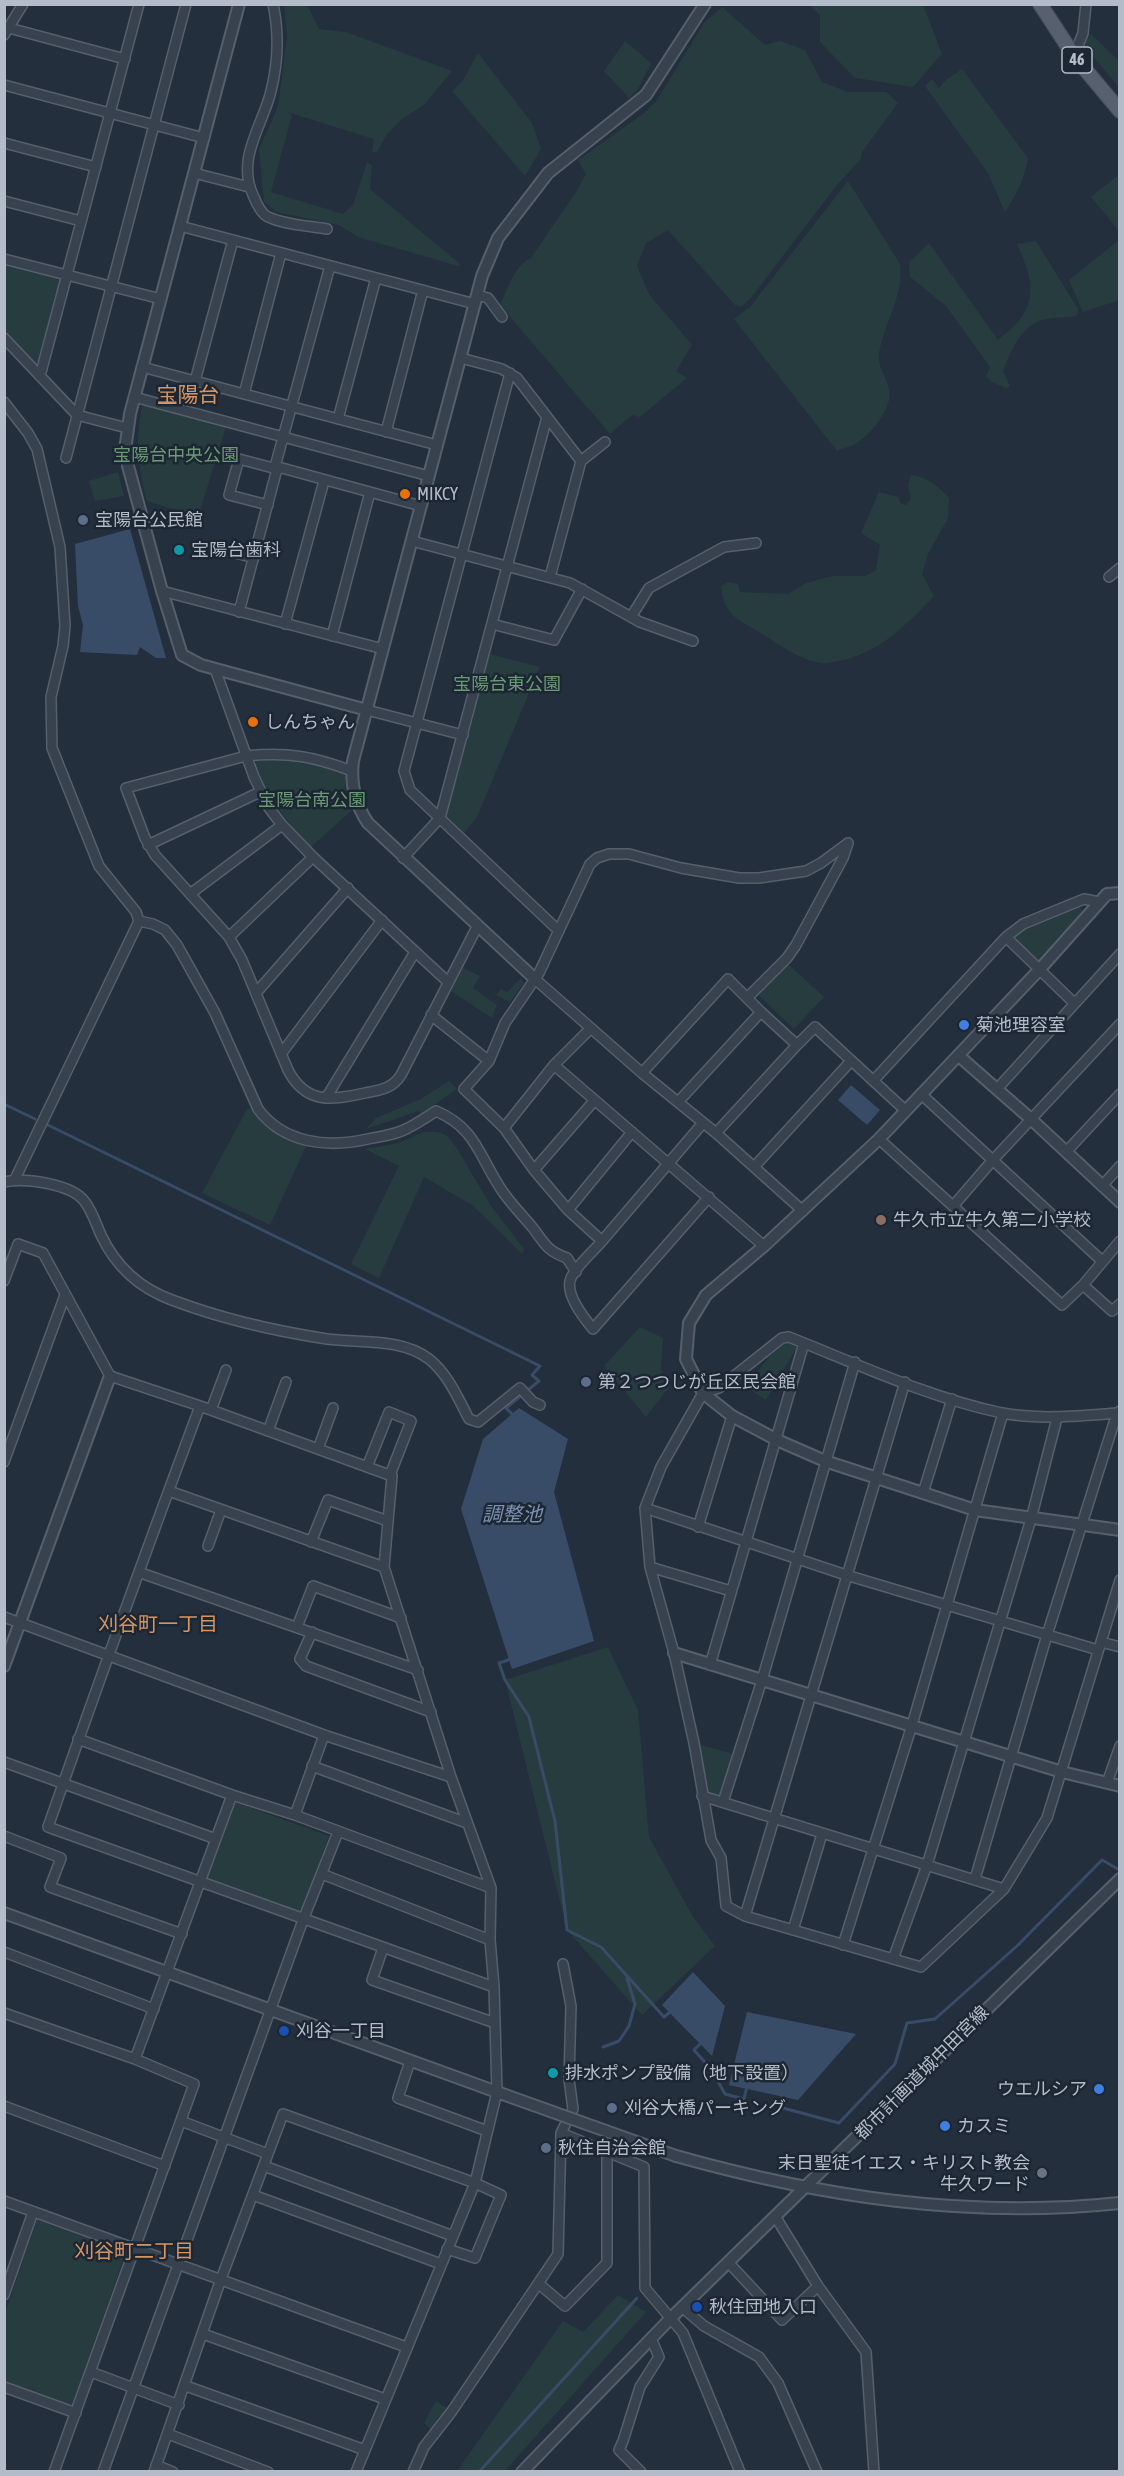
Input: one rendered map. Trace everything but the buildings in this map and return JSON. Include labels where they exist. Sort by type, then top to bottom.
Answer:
[{"type":"main road","name":"46","points":[[1040,4],[1074,56],[1119,111]]},
{"type":"street","points":[[23,4],[7,32],[125,59]]},
{"type":"street","points":[[66,458],[186,4]]},
{"type":"street","points":[[239,4],[127,428],[128,466],[162,591],[182,655],[192,662],[463,735]]},
{"type":"street","points":[[273,4],[278,34],[272,88],[253,139],[248,166],[249,187],[265,215],[277,220],[327,229]]},
{"type":"street","points":[[705,4],[646,95],[558,164],[505,228],[486,263],[352,771],[355,798],[363,815],[376,833],[535,979],[642,1073],[716,1133],[803,1211]]},
{"type":"street","points":[[1074,56],[1083,33],[1086,4]]},
{"type":"street","points":[[40,376],[139,5]]},
{"type":"street","points":[[4,85],[204,138]]},
{"type":"street","points":[[4,143],[96,167]]},
{"type":"street","points":[[194,173],[249,187]]},
{"type":"street","points":[[4,201],[81,221]]},
{"type":"street","points":[[180,226],[423,290],[476,299],[488,298],[502,317]]},
{"type":"street","points":[[195,381],[233,240]]},
{"type":"street","points":[[244,394],[281,253]]},
{"type":"street","points":[[4,259],[161,299]]},
{"type":"street","points":[[239,612],[277,470],[276,464],[330,266]]},
{"type":"street","points":[[338,419],[376,278]]},
{"type":"street","points":[[386,432],[423,290]]},
{"type":"street","points":[[4,338],[77,415],[127,428]]},
{"type":"street","points":[[461,358],[510,373],[525,387],[580,461]]},
{"type":"street","points":[[142,367],[437,445]]},
{"type":"street","points":[[510,373],[404,771],[410,790],[559,931]]},
{"type":"street","points":[[134,397],[429,476]]},
{"type":"street","points":[[4,402],[38,449],[60,547],[65,626],[63,646],[51,697],[52,748],[99,866],[136,912],[139,921],[15,1179]]},
{"type":"street","points":[[402,858],[440,818],[547,417]]},
{"type":"street","points":[[550,577],[580,461],[605,442]]},
{"type":"street","points":[[268,505],[229,495],[239,459],[277,470],[282,468],[421,506]]},
{"type":"street","points":[[285,624],[324,481]]},
{"type":"street","points":[[332,636],[370,492]]},
{"type":"street","points":[[412,541],[550,577],[582,589],[631,617],[693,640]]},
{"type":"street","points":[[631,617],[649,588],[659,582],[678,574],[724,547],[756,543]]},
{"type":"street","points":[[225,550],[254,558]]},
{"type":"street","points":[[1109,577],[1119,568]]},
{"type":"street","points":[[492,624],[554,640],[582,589]]},
{"type":"street","points":[[162,591],[383,649]]},
{"type":"street","points":[[215,669],[260,792],[282,825],[313,857],[448,982]]},
{"type":"street","points":[[352,771],[288,753],[246,756],[126,788],[148,845],[161,864],[229,937],[242,960],[292,1079],[310,1094],[326,1098],[339,1098],[392,1086],[401,1075],[477,927]]},
{"type":"street","points":[[148,845],[260,792]]},
{"type":"street","points":[[190,894],[282,825]]},
{"type":"street","points":[[602,1241],[568,1210],[534,1170],[504,1128],[464,1089],[489,1061],[505,1023],[535,979],[590,864],[597,858],[609,854],[629,854],[681,868],[728,876],[759,878],[806,871],[821,864],[848,843],[843,858],[796,945],[787,958],[747,998]]},
{"type":"street","points":[[229,937],[313,857]]},
{"type":"street","points":[[256,993],[348,888]]},
{"type":"street","points":[[1119,893],[1107,894],[1099,902],[1040,969],[879,1138],[803,1211],[706,1295],[689,1323],[686,1359],[703,1393],[732,1416],[777,1440],[825,1461],[975,1510],[1119,1530]]},
{"type":"street","points":[[874,1080],[1006,937],[1023,924],[1084,899],[1099,902]]},
{"type":"street","points":[[281,1054],[382,920]]},
{"type":"street","points":[[139,921],[165,930],[177,945],[215,1013],[258,1109],[268,1122],[291,1136],[308,1141],[346,1144],[392,1135],[409,1128],[436,1111],[450,1117],[468,1133],[503,1192],[544,1244],[552,1252],[567,1258],[576,1272]]},
{"type":"street","points":[[1006,937],[1074,1003]]},
{"type":"street","points":[[326,1098],[415,952]]},
{"type":"street","points":[[997,1089],[1119,954]]},
{"type":"street","points":[[642,1073],[728,979],[797,1045]]},
{"type":"street","points":[[678,1102],[761,1012]]},
{"type":"street","points":[[431,1015],[489,1061]]},
{"type":"street","points":[[954,1205],[1119,1024]]},
{"type":"street","points":[[716,1133],[815,1027],[906,1111]]},
{"type":"street","points":[[504,1128],[554,1065],[591,1028]]},
{"type":"street","points":[[958,1056],[1032,1120],[1119,1202]]},
{"type":"street","points":[[754,1167],[852,1061]]},
{"type":"street","points":[[554,1065],[764,1246]]},
{"type":"street","points":[[921,1094],[1102,1261]]},
{"type":"street","points":[[1065,1152],[1119,1094]]},
{"type":"street","points":[[534,1170],[594,1101]]},
{"type":"street","points":[[703,1123],[571,1279],[570,1289],[584,1318],[593,1329],[709,1197]]},
{"type":"street","points":[[568,1210],[632,1132]]},
{"type":"street","points":[[879,1138],[1062,1305],[1083,1285],[1119,1241]]},
{"type":"street","points":[[1102,1185],[1119,1166]]},
{"type":"street","points":[[4,1182],[15,1179],[64,1188],[79,1195],[86,1202],[109,1252],[127,1274],[161,1296],[202,1312],[238,1322],[328,1339],[384,1343],[403,1347],[427,1358],[442,1371],[469,1419],[478,1422],[520,1388],[540,1405]]},
{"type":"street","points":[[4,1281],[18,1244],[43,1253],[110,1376],[390,1475]]},
{"type":"street","points":[[1083,1285],[1112,1311],[1119,1304]]},
{"type":"street","points":[[4,1462],[65,1295]]},
{"type":"street","points":[[975,1879],[1047,1635],[1118,1412],[1057,1418],[1003,1413],[952,1399],[789,1337],[782,1338],[719,1388],[703,1393],[661,1467],[645,1508],[650,1567],[674,1653],[694,1743],[711,1840],[721,1858],[726,1906],[745,1916],[921,1967],[1004,1889],[1047,1818],[1119,1580]]},
{"type":"street","points":[[710,1665],[804,1343]]},
{"type":"street","points":[[723,1802],[762,1680],[855,1362]]},
{"type":"street","points":[[211,1410],[226,1370]]},
{"type":"street","points":[[4,1666],[110,1376]]},
{"type":"street","points":[[268,1431],[286,1382]]},
{"type":"street","points":[[745,1916],[905,1382]]},
{"type":"street","points":[[923,1493],[952,1399]]},
{"type":"street","points":[[200,1406],[48,1827],[495,1987]]},
{"type":"street","points":[[318,1449],[333,1407]]},
{"type":"street","points":[[356,2472],[475,2183],[496,2092],[495,1987],[490,1940],[491,1888],[451,1777],[384,1567],[392,1476],[390,1475],[411,1421],[389,1412],[367,1467]]},
{"type":"street","points":[[843,1945],[912,1725],[1003,1413]]},
{"type":"street","points":[[698,1527],[732,1416]]},
{"type":"street","points":[[893,1959],[927,1865],[1031,1519],[1057,1418]]},
{"type":"street","points":[[169,1491],[384,1567]]},
{"type":"street","points":[[311,1542],[328,1500],[388,1521]]},
{"type":"street","points":[[645,1508],[846,1575],[1047,1635],[1099,1646],[1119,1647]]},
{"type":"street","points":[[208,1546],[222,1510]]},
{"type":"street","points":[[650,1567],[731,1591]]},
{"type":"street","points":[[141,1573],[418,1670]]},
{"type":"street","points":[[297,1627],[313,1586],[401,1618]]},
{"type":"street","points":[[4,1617],[324,1735],[451,1777]]},
{"type":"street","points":[[312,1632],[300,1659],[306,1666],[431,1712]]},
{"type":"street","points":[[674,1653],[1062,1772],[1119,1786]]},
{"type":"street","points":[[295,1815],[324,1735]]},
{"type":"street","points":[[78,1739],[232,1795],[295,1815],[491,1888]]},
{"type":"street","points":[[1107,1783],[1119,1746]]},
{"type":"street","points":[[4,1762],[216,1839]]},
{"type":"street","points":[[312,1766],[467,1822]]},
{"type":"street","points":[[135,2059],[232,1795]]},
{"type":"street","points":[[702,1796],[1004,1889]]},
{"type":"street","points":[[103,2472],[303,1920],[338,1832]]},
{"type":"street","points":[[793,1930],[822,1834]]},
{"type":"street","points":[[4,1836],[61,1858],[50,1887],[182,1934]]},
{"type":"street","points":[[322,1874],[490,1940]]},
{"type":"street","name":"都市計画道城中田宮線","points":[[522,2472],[682,2307],[1119,1879]]},
{"type":"street","points":[[4,1913],[676,2156],[804,2188],[872,2199],[957,2207],[1040,2208],[1119,2203]]},
{"type":"street","points":[[383,1948],[372,1980],[495,2023]]},
{"type":"street","points":[[4,1952],[154,2009]]},
{"type":"street","points":[[413,2472],[424,2447],[452,2411],[558,2254],[561,2133],[573,2109],[569,2079],[571,2006],[563,1964]]},
{"type":"street","points":[[4,2013],[135,2059],[194,2084],[54,2472]]},
{"type":"street","points":[[410,2061],[398,2098],[487,2131]]},
{"type":"street","points":[[4,2106],[165,2166]]},
{"type":"street","points":[[173,2472],[155,2468],[186,2386],[221,2279],[283,2114],[475,2183],[501,2195],[475,2258],[447,2249]]},
{"type":"street","points":[[181,2121],[268,2154]]},
{"type":"street","points":[[561,2133],[644,2167],[645,2288],[683,2333],[736,2469]]},
{"type":"street","points":[[539,2284],[565,2306],[607,2263],[607,2153]]},
{"type":"street","points":[[264,2166],[453,2236]]},
{"type":"street","points":[[253,2195],[441,2264]]},
{"type":"street","points":[[4,2201],[406,2347]]},
{"type":"street","points":[[4,2295],[33,2211]]},
{"type":"street","points":[[775,2216],[818,2286],[866,2352],[874,2472]]},
{"type":"street","points":[[728,2262],[782,2320],[818,2286]]},
{"type":"street","points":[[682,2307],[704,2326],[759,2357],[778,2383],[817,2472]]},
{"type":"street","points":[[203,2334],[385,2399]]},
{"type":"street","points":[[641,2472],[619,2450],[640,2387],[659,2357],[651,2338]]},
{"type":"street","points":[[91,2372],[179,2405]]},
{"type":"street","points":[[186,2386],[365,2450]]},
{"type":"street","points":[[4,2387],[76,2413]]},
{"type":"street","points":[[168,2434],[268,2472]]},
{"type":"green space","points":[[284,5],[307,5],[319,29],[346,32],[452,71],[424,105],[402,119],[387,134],[377,152],[372,152],[374,139],[287,112],[292,115],[271,192],[343,214],[353,205],[367,162],[372,166],[370,189],[460,264],[458,266],[358,237],[339,225],[277,212],[264,202],[259,149],[278,107],[287,36]]},
{"type":"green space","points":[[809,5],[923,5],[942,54],[913,87],[855,78],[820,42],[820,15]]},
{"type":"green space","points":[[722,7],[765,45],[780,41],[805,50],[822,82],[848,92],[886,92],[898,103],[862,152],[861,159],[837,185],[750,299],[741,307],[735,305],[668,230],[646,243],[637,266],[649,294],[692,345],[676,371],[687,378],[640,417],[632,415],[610,434],[500,305],[516,272],[525,261],[531,258],[586,174],[578,160],[644,113],[657,100],[704,23]]},
{"type":"green space","points":[[1087,30],[1119,61],[1119,87],[1084,46]]},
{"type":"green space","points":[[625,41],[651,63],[638,89],[629,98],[604,71]]},
{"type":"green space","points":[[478,53],[532,123],[541,149],[525,176],[452,91],[463,80]]},
{"type":"green space","points":[[962,69],[1028,158],[1020,186],[1005,212],[988,173],[925,86],[932,79],[939,88]]},
{"type":"green space","points":[[1117,176],[1120,179],[1119,231],[1091,197]]},
{"type":"green space","points":[[848,181],[900,264],[900,276],[899,287],[879,354],[880,367],[889,389],[888,403],[881,418],[864,438],[837,451],[734,319],[750,307]]},
{"type":"green space","points":[[1119,240],[1119,300],[1083,312],[1069,280]]},
{"type":"green space","points":[[1036,241],[1078,309],[1077,316],[1039,321],[1026,330],[1012,350],[1003,371],[1010,386],[1006,388],[992,382],[986,376],[990,367],[946,306],[910,277],[909,262],[929,243],[998,340],[1017,323],[1029,302],[1030,282],[1017,244]]},
{"type":"green space","points":[[4,263],[58,277],[61,282],[39,362],[34,363],[5,332]]},
{"type":"green space","name":"宝陽台中央公園","points":[[143,404],[226,426],[198,517],[147,501],[138,452]]},
{"type":"green space","points":[[118,472],[124,496],[95,501],[89,481]]},
{"type":"green space","points":[[911,475],[932,483],[949,498],[948,518],[928,554],[922,574],[934,596],[879,645],[853,657],[820,663],[788,650],[732,615],[728,610],[721,586],[729,582],[738,584],[740,592],[788,594],[806,583],[833,576],[865,576],[876,570],[880,545],[861,533],[879,492],[898,497],[901,504],[906,505],[911,499],[908,485]]},
{"type":"green space","name":"宝陽台東公園","points":[[490,654],[540,667],[477,817],[464,833],[446,816]]},
{"type":"green space","name":"宝陽台南公園","points":[[257,760],[301,761],[341,772],[345,776],[345,793],[351,811],[311,847],[278,809],[254,765]]},
{"type":"green space","points":[[1079,907],[1082,909],[1080,918],[1041,959],[1034,961],[1013,942],[1019,932]]},
{"type":"green space","points":[[785,961],[824,997],[794,1029],[754,991]]},
{"type":"green space","points":[[463,968],[480,976],[473,988],[497,1005],[492,1018],[451,991]]},
{"type":"green space","points":[[521,978],[524,983],[510,1002],[496,995],[501,989],[507,992]]},
{"type":"green space","points":[[449,1081],[457,1089],[421,1114],[419,1111],[366,1129],[376,1118],[421,1099]]},
{"type":"green space","points":[[247,1109],[251,1109],[276,1133],[290,1140],[307,1144],[270,1225],[202,1193]]},
{"type":"green space","points":[[423,1132],[437,1132],[446,1135],[456,1147],[491,1206],[524,1249],[522,1254],[472,1205],[424,1177],[379,1278],[351,1264],[399,1166],[365,1149],[399,1143]]},
{"type":"green space","points":[[640,1327],[663,1338],[661,1370],[670,1386],[646,1417],[604,1366]]},
{"type":"green space","points":[[787,1342],[798,1345],[766,1400],[746,1387],[769,1357]]},
{"type":"green space","points":[[608,1647],[638,1710],[649,1837],[693,1917],[715,1946],[642,2015],[567,1930],[505,1680]]},
{"type":"green space","points":[[694,1743],[737,1755],[723,1802],[702,1796]]},
{"type":"green space","points":[[234,1802],[329,1836],[301,1914],[206,1880]]},
{"type":"green space","points":[[37,2220],[126,2252],[72,2405],[5,2381],[5,2314]]},
{"type":"green space","points":[[618,2295],[646,2312],[505,2471],[457,2471],[563,2321],[583,2332]]},
{"type":"green space","points":[[436,2401],[452,2411],[436,2432],[424,2423]]},
{"type":"water","points":[[130,529],[166,658],[156,658],[140,647],[137,655],[80,652],[83,625],[78,606],[75,544]]},
{"type":"water","points":[[851,1085],[880,1110],[867,1125],[838,1100]]},
{"type":"water","name":"調整池","points":[[519,1408],[568,1439],[554,1492],[594,1641],[512,1669],[461,1509],[483,1439]]},
{"type":"water","points":[[693,1972],[725,2006],[712,2056],[662,2005]]},
{"type":"water","points":[[747,2012],[856,2034],[798,2100],[729,2085]]},
{"type":"waterway","points":[[4,1104],[35,1119]]},
{"type":"waterway","points":[[48,1125],[540,1366],[532,1375],[539,1381],[506,1408],[513,1415]]},
{"type":"waterway","points":[[511,1659],[499,1663],[505,1680],[529,1717],[555,1821],[567,1930],[601,1947],[664,2017],[670,2012]]},
{"type":"waterway","points":[[783,2095],[779,2107],[839,2123],[895,2064],[907,2023],[935,2019],[1017,1946],[1102,1860],[1118,1869]]},
{"type":"waterway","points":[[603,2047],[619,2041],[629,2026],[635,2004],[627,1978]]},
{"type":"waterway","points":[[702,2042],[694,2050],[711,2069],[725,2094],[744,2099],[747,2086]]},
{"type":"waterway","points":[[479,2472],[637,2298]]},
{"type":"place","name":"MIKCY","points":[[405,494]]},
{"type":"place","name":"宝陽台公民館","points":[[83,520]]},
{"type":"place","name":"宝陽台歯科","points":[[179,550]]},
{"type":"place","name":"しんちゃん","points":[[253,722]]},
{"type":"place","name":"菊池理容室","points":[[964,1025]]},
{"type":"place","name":"牛久市立牛久第二小学校","points":[[881,1220]]},
{"type":"place","name":"第２つつじが丘区民会館","points":[[586,1382]]},
{"type":"place","name":"刈谷一丁目","points":[[284,2031]]},
{"type":"place","name":"排水ポンプ設備（地下設置）","points":[[553,2073]]},
{"type":"place","name":"ウエルシア","points":[[1099,2089]]},
{"type":"place","name":"刈谷大橋パーキング","points":[[612,2108]]},
{"type":"place","name":"カスミ","points":[[945,2126]]},
{"type":"place","name":"秋住自治会館","points":[[546,2148]]},
{"type":"place","name":"末日聖徒イエス・キリスト教会 牛久ワード","points":[[1042,2173]]},
{"type":"place","name":"秋住団地入口","points":[[697,2307]]},
{"type":"district","name":"宝陽台","points":[[188,395]]},
{"type":"district","name":"刈谷町一丁目","points":[[158,1625]]},
{"type":"district","name":"刈谷町二丁目","points":[[134,2252]]}]
